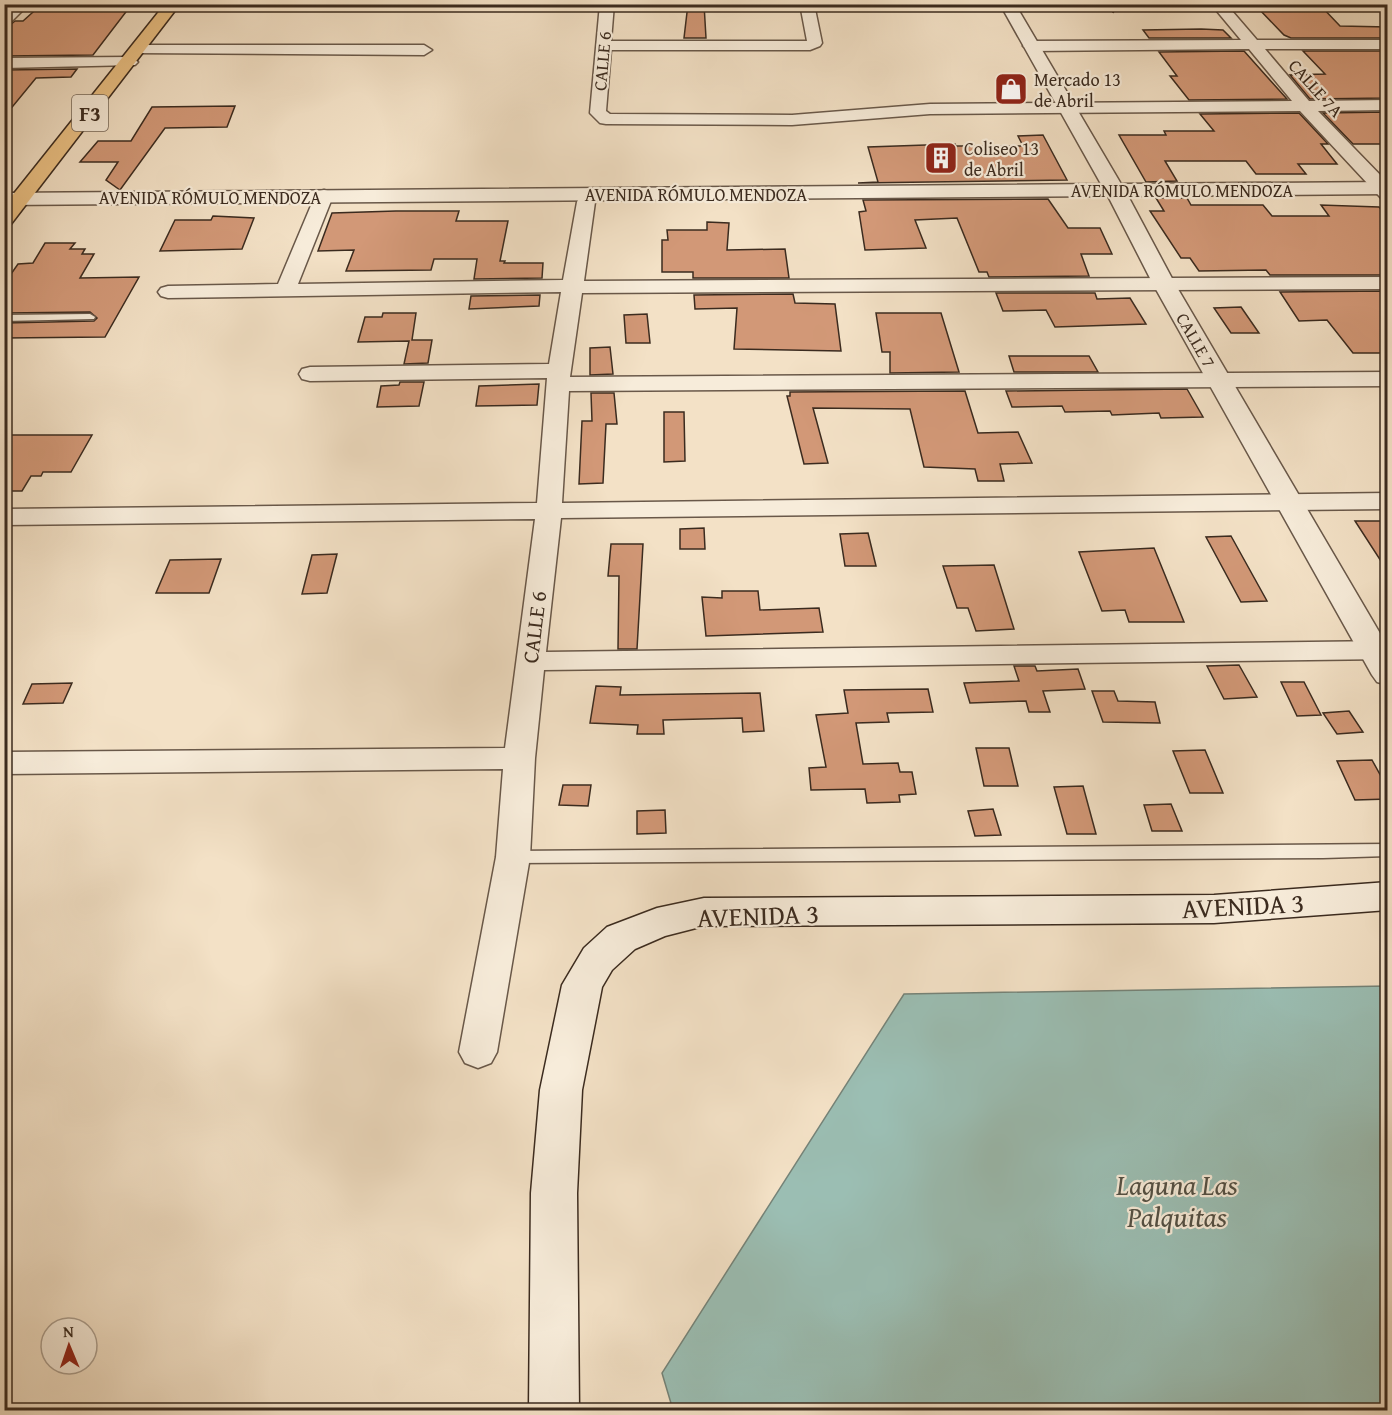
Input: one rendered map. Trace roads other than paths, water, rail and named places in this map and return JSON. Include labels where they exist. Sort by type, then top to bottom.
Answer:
[{"type":"highway","name":"F3","points":[[10,206],[135,56],[173,4]]},
{"type":"street","points":[[4,21],[22,4]]},
{"type":"street","points":[[435,5],[508,4]]},
{"type":"street","name":"CALLE 6","points":[[607,4],[598,113],[601,116],[623,121],[792,120],[930,109],[1067,107]]},
{"type":"street","points":[[602,46],[810,45],[815,43],[807,4]]},
{"type":"street","name":"CALLE 7","points":[[1007,4],[1118,195],[1164,284],[1219,380],[1383,658]]},
{"type":"street","name":"CALLE 7A","points":[[1218,4],[1305,106],[1386,192]]},
{"type":"street","points":[[1031,46],[1388,44]]},
{"type":"street","points":[[4,63],[135,56],[424,50]]},
{"type":"street","points":[[1067,107],[1388,105]]},
{"type":"street","name":"AVENIDA RÓMULO MENDOZA","points":[[324,200],[586,202],[1386,192]]},
{"type":"street","name":"AVENIDA RÓMULO MENDOZA","points":[[10,206],[324,200],[1118,195]]},
{"type":"street","points":[[286,289],[324,200]]},
{"type":"street","name":"CALLE 6","points":[[478,1052],[513,857],[519,758],[549,510],[560,377],[586,202]]},
{"type":"street","points":[[168,292],[573,286],[593,288],[1388,283]]},
{"type":"street","points":[[310,374],[560,377],[1388,379]]},
{"type":"street","points":[[4,517],[1388,501]]},
{"type":"street","points":[[529,661],[1383,658]]},
{"type":"street","points":[[4,764],[519,758]]},
{"type":"street","name":"AVENIDA 3","points":[[554,1410],[554,1193],[561,1090],[582,985],[598,959],[621,938],[657,923],[704,912],[1214,909],[1388,896]]},
{"type":"lane","points":[[4,318],[90,317]]},
{"type":"lane","points":[[513,857],[1388,850]]},
{"type":"water","name":"Laguna Las Palquitas","points":[[1387,986],[1387,1410],[673,1410],[662,1373],[904,994]]},
{"type":"place","name":"Mercado 13 de Abril","points":[[1011,89]]},
{"type":"place","name":"Coliseo 13 de Abril","points":[[941,158]]}]
